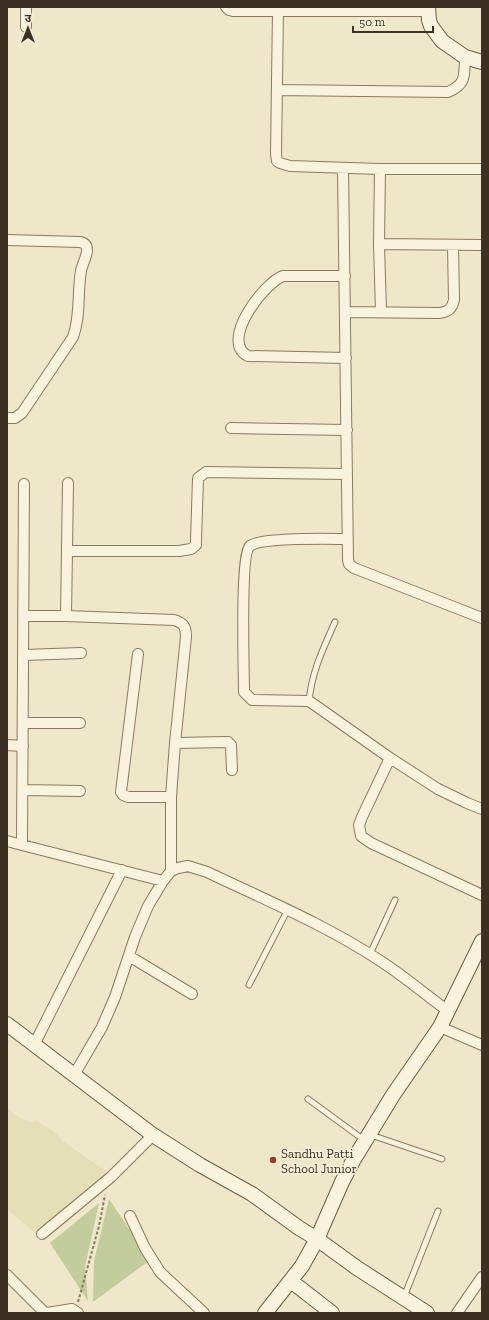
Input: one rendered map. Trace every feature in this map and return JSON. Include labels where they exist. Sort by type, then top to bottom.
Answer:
[{"type":"street","points":[[26,7],[26,27]]},
{"type":"street","points":[[226,7],[233,11],[428,9],[429,20],[436,33],[447,45],[465,57],[482,62]]},
{"type":"street","points":[[278,10],[277,161],[284,165],[290,166],[380,170],[482,170]]},
{"type":"street","points":[[277,90],[448,92],[460,86],[463,79],[465,57]]},
{"type":"street","points":[[344,168],[348,560],[354,568],[482,618]]},
{"type":"street","points":[[380,170],[379,244],[381,312]]},
{"type":"street","points":[[7,240],[80,242],[86,245],[87,250],[81,272],[77,326],[73,337],[22,413],[15,418],[7,418]]},
{"type":"street","points":[[379,244],[482,245]]},
{"type":"street","points":[[345,312],[439,313],[450,310],[453,306],[454,300],[453,245]]},
{"type":"street","points":[[345,276],[283,276],[275,278],[248,310],[240,327],[239,342],[240,349],[243,354],[248,356],[346,358]]},
{"type":"street","points":[[231,428],[347,430]]},
{"type":"street","points":[[68,551],[179,551],[191,549],[196,545],[198,478],[206,472],[347,474]]},
{"type":"street","points":[[66,616],[68,483]]},
{"type":"street","points":[[22,845],[24,790],[24,484]]},
{"type":"street","points":[[347,539],[270,541],[253,544],[248,548],[244,580],[244,692],[252,700],[309,701],[390,758],[438,789],[467,804],[482,809]]},
{"type":"street","points":[[24,616],[174,620],[181,622],[184,626],[186,637],[171,797],[171,871]]},
{"type":"street","points":[[24,655],[81,653]]},
{"type":"street","points":[[138,654],[121,792],[123,795],[128,797],[171,797]]},
{"type":"street","points":[[23,723],[80,723]]},
{"type":"street","points":[[175,743],[228,742],[230,745],[232,770]]},
{"type":"street","points":[[7,746],[23,746]]},
{"type":"street","points":[[390,758],[359,825],[361,836],[371,843],[482,896]]},
{"type":"street","points":[[24,790],[80,791]]},
{"type":"street","points":[[7,841],[163,881]]},
{"type":"street","points":[[74,1075],[102,1027],[115,997],[128,956],[148,906],[171,871],[188,866],[196,868],[326,929],[383,962],[448,1011]]},
{"type":"street","points":[[34,1044],[122,870]]},
{"type":"street","points":[[265,1313],[302,1266],[317,1239],[342,1182],[367,1137],[418,1057],[440,1026],[481,947]]},
{"type":"street","points":[[128,956],[192,994]]},
{"type":"street","points":[[7,1024],[153,1135],[200,1166],[252,1194],[357,1268],[427,1313]]},
{"type":"street","points":[[440,1026],[482,1045]]},
{"type":"street","points":[[42,1234],[105,1183],[153,1135]]},
{"type":"street","points":[[130,1216],[145,1248],[160,1272],[204,1313]]},
{"type":"street","points":[[7,1275],[46,1313],[72,1308],[77,1312]]},
{"type":"street","points":[[457,1313],[482,1277]]},
{"type":"street","points":[[291,1281],[332,1313]]},
{"type":"lane","points":[[309,701],[312,678],[335,622]]},
{"type":"lane","points":[[370,954],[395,900]]},
{"type":"lane","points":[[249,986],[287,911]]},
{"type":"lane","points":[[308,1099],[367,1137],[442,1159]]},
{"type":"lane","points":[[404,1297],[438,1211]]},
{"type":"path","points":[[77,1312],[100,1226],[106,1194]]},
{"type":"shaded area","points":[[7,1108],[17,1116],[31,1123],[36,1121],[52,1130],[64,1142],[111,1175],[47,1230],[37,1235],[7,1209]]},
{"type":"green space","points":[[109,1199],[150,1260],[93,1302],[94,1261]]},
{"type":"green space","points":[[99,1203],[85,1267],[88,1301],[50,1243]]},
{"type":"place","name":"Sandhu Patti School Junior","points":[[273,1160]]}]
